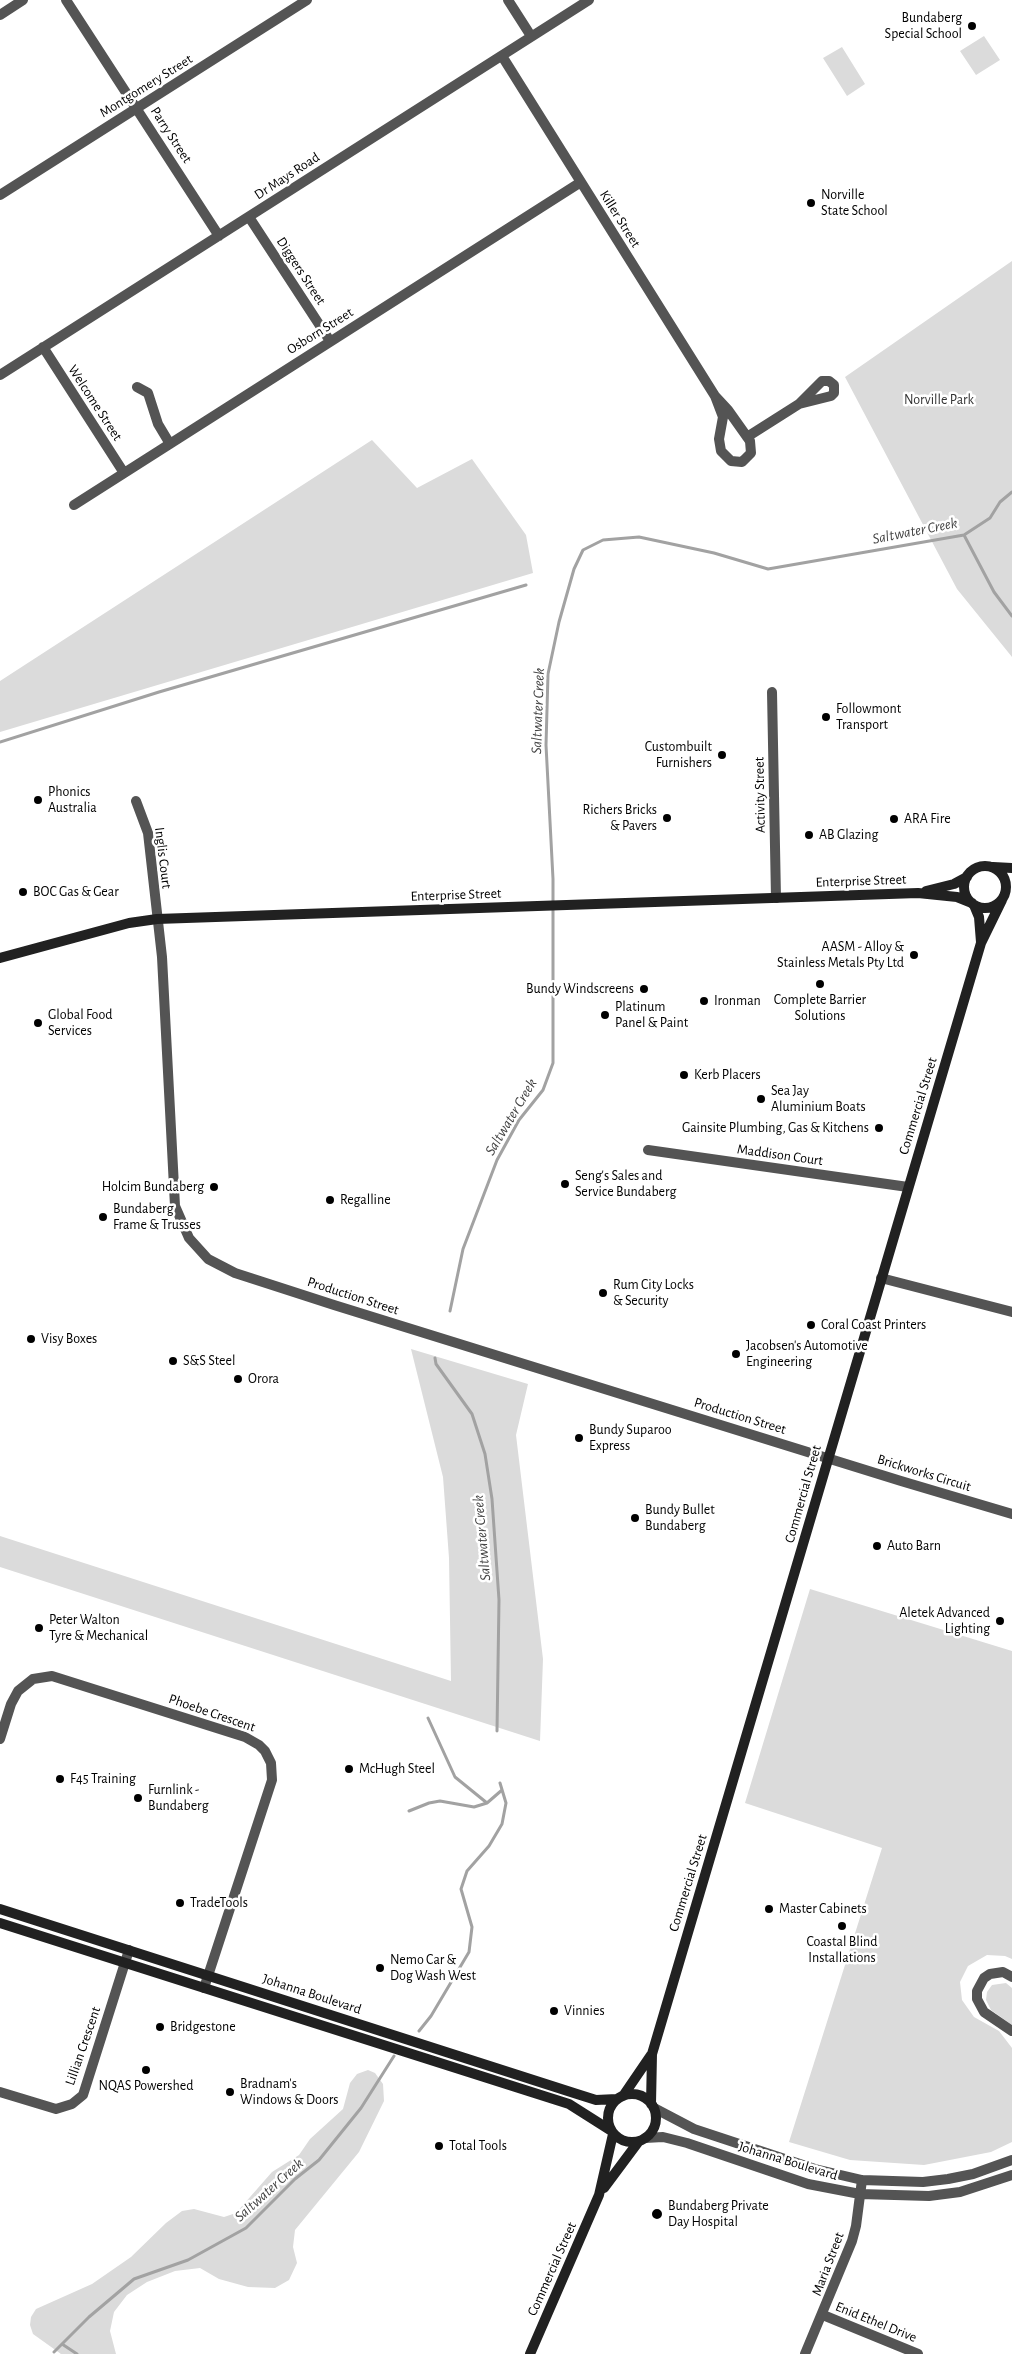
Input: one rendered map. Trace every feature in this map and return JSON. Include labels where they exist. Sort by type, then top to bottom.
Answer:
[{"type":"street","points":[[0,15],[24,0]]},
{"type":"street","name":"Parry Street","points":[[66,0],[219,236]]},
{"type":"street","name":"Montgomery Street","points":[[0,195],[307,0]]},
{"type":"street","points":[[508,0],[531,36]]},
{"type":"street","name":"Dr Mays Road","points":[[0,375],[589,0]]},
{"type":"street","name":"Killer Street","points":[[502,56],[715,396]]},
{"type":"street","name":"Osborn Street","points":[[74,505],[581,182]]},
{"type":"street","name":"Diggers Street","points":[[249,217],[330,341]]},
{"type":"street","name":"Welcome Street","points":[[44,347],[124,473]]},
{"type":"street","points":[[138,387],[148,392],[158,424],[170,444]]},
{"type":"street","points":[[715,396],[728,410],[747,437],[752,449],[749,456],[738,463],[726,458],[719,444],[723,417],[715,396]]},
{"type":"street","points":[[747,437],[799,404]]},
{"type":"street","name":"Activity Street","points":[[772,692],[776,898]]},
{"type":"street","name":"Inglis Court","points":[[136,801],[148,830],[157,919]]},
{"type":"street","points":[[992,867],[1003,876],[1006,882],[1006,893],[989,908],[973,904],[965,891],[967,877],[978,867],[992,867],[1012,868]]},
{"type":"street","name":"Enterprise Street","points":[[918,892],[954,884],[967,877]]},
{"type":"street","name":"Enterprise Street","points":[[0,958],[129,922],[157,919],[918,892],[958,897],[973,904]]},
{"type":"street","name":"Commercial Street","points":[[652,2106],[652,2054],[981,942],[1006,893]]},
{"type":"street","name":"Commercial Street","points":[[973,904],[979,916],[981,942]]},
{"type":"street","name":"Production Street","points":[[157,919],[162,957],[174,1206],[188,1238],[208,1259],[234,1273],[828,1458]]},
{"type":"street","name":"Maddison Court","points":[[648,1150],[908,1186]]},
{"type":"street","points":[[881,1278],[1012,1312]]},
{"type":"street","name":"Brickworks Circuit","points":[[828,1458],[1012,1514]]},
{"type":"street","name":"Phoebe Crescent","points":[[0,1738],[11,1704],[18,1691],[33,1679],[52,1676],[245,1737],[265,1751],[271,1763],[272,1780],[204,1988]]},
{"type":"street","name":"Johanna Boulevard","points":[[0,1909],[596,2100],[620,2097]]},
{"type":"street","name":"Johanna Boulevard","points":[[0,1923],[569,2104],[612,2132]]},
{"type":"street","name":"Lillian Crescent","points":[[0,2092],[50,2108],[65,2108],[77,2100],[85,2089],[129,1950]]},
{"type":"street","points":[[1012,1977],[1003,1972],[990,1974],[979,1984],[977,1999],[984,2012],[1012,2030]]},
{"type":"street","name":"Commercial Street","points":[[620,2097],[652,2054]]},
{"type":"street","points":[[638,2095],[652,2106],[655,2125],[642,2140],[625,2142],[612,2132],[608,2120],[608,2112],[620,2097],[638,2095]]},
{"type":"street","name":"Johanna Boulevard","points":[[652,2106],[694,2129],[815,2169],[862,2180],[923,2182],[948,2179],[973,2174],[1012,2160]]},
{"type":"street","name":"Commercial Street","points":[[530,2354],[599,2195],[612,2132]]},
{"type":"street","name":"Johanna Boulevard","points":[[642,2140],[663,2138],[688,2143],[808,2184],[860,2194],[929,2196],[960,2192],[1012,2175]]},
{"type":"street","name":"Commercial Street","points":[[599,2195],[642,2140]]},
{"type":"street","name":"Maria Street","points":[[805,2354],[823,2315],[852,2241],[862,2180]]},
{"type":"street","name":"Enid Ethel Drive","points":[[823,2315],[918,2354]]},
{"type":"green space","points":[[984,36],[1000,60],[976,75],[960,51]]},
{"type":"green space","points":[[842,47],[865,84],[847,96],[823,58]]},
{"type":"green space","name":"Norville Park","points":[[1012,261],[1012,657],[957,589],[845,377]]},
{"type":"green space","points":[[372,440],[417,488],[472,459],[526,535],[533,573],[0,732],[0,681]]},
{"type":"green space","points":[[411,1349],[528,1384],[516,1435],[543,1659],[540,1741],[0,1567],[0,1536],[451,1681],[449,1558],[443,1477]]},
{"type":"green space","points":[[810,1589],[1012,1651],[1012,1959],[1005,1956],[987,1955],[968,1966],[960,1982],[962,2000],[974,2017],[999,2031],[1012,2048],[1012,2142],[991,2152],[924,2165],[850,2160],[789,2142],[882,1848],[745,1803]]},
{"type":"green space","points":[[1006,1983],[1012,1988],[1012,2025],[991,2010],[986,2000],[987,1992],[992,1985]]},
{"type":"green space","points":[[368,2070],[375,2073],[383,2084],[384,2101],[359,2152],[295,2230],[293,2247],[297,2263],[289,2280],[275,2288],[248,2287],[219,2279],[200,2268],[175,2271],[147,2282],[127,2295],[114,2312],[110,2331],[116,2354],[61,2354],[33,2334],[30,2325],[31,2317],[36,2309],[92,2284],[131,2257],[166,2223],[182,2211],[194,2209],[224,2217],[236,2213],[272,2172],[299,2155],[310,2139],[343,2109],[350,2083],[357,2074]]},
{"type":"waterway","name":"Saltwater Creek","points":[[450,1311],[463,1249],[497,1160],[519,1120],[543,1090],[553,1063],[553,879],[546,745],[548,674],[559,622],[574,569],[583,550],[603,540],[639,537],[714,553],[768,569],[964,535],[990,518],[1000,502],[1012,492]]},
{"type":"waterway","points":[[964,535],[994,592],[1012,616]]},
{"type":"waterway","points":[[0,742],[159,692],[526,585]]},
{"type":"waterway","name":"Saltwater Creek","points":[[435,1358],[436,1364],[472,1414],[485,1454],[492,1499],[499,1600],[497,1731]]},
{"type":"waterway","points":[[428,1718],[455,1777],[487,1803],[502,1790]]},
{"type":"waterway","name":"Saltwater Creek","points":[[419,2031],[431,2016],[469,1952],[472,1927],[461,1889],[467,1871],[489,1846],[502,1824],[506,1803],[500,1783]]},
{"type":"waterway","points":[[409,1811],[440,1801],[474,1807],[487,1803]]},
{"type":"waterway","name":"Saltwater Creek","points":[[54,2352],[89,2317],[134,2279],[188,2260],[246,2228],[295,2179],[319,2160],[361,2108],[394,2056]]},
{"type":"waterway","points":[[62,2344],[77,2354]]},
{"type":"place","name":"Bundaberg Special School","points":[[972,26]]},
{"type":"place","name":"Norville State School","points":[[811,203]]},
{"type":"place","name":"Followmont Transport","points":[[826,717]]},
{"type":"place","name":"Custombuilt Furnishers","points":[[722,755]]},
{"type":"place","name":"Phonics Australia","points":[[38,800]]},
{"type":"place","name":"Richers Bricks & Pavers","points":[[667,818]]},
{"type":"place","name":"ARA Fire","points":[[894,819]]},
{"type":"place","name":"AB Glazing","points":[[809,835]]},
{"type":"place","name":"BOC Gas & Gear","points":[[23,892]]},
{"type":"place","name":"AASM - Alloy & Stainless Metals Pty Ltd","points":[[914,955]]},
{"type":"place","name":"Complete Barrier Solutions","points":[[820,984]]},
{"type":"place","name":"Bundy Windscreens","points":[[644,989]]},
{"type":"place","name":"Ironman","points":[[704,1001]]},
{"type":"place","name":"Platinum Panel & Paint","points":[[605,1015]]},
{"type":"place","name":"Global Food Services","points":[[38,1023]]},
{"type":"place","name":"Kerb Placers","points":[[684,1075]]},
{"type":"place","name":"Sea Jay Aluminium Boats","points":[[761,1099]]},
{"type":"place","name":"Gainsite Plumbing, Gas & Kitchens","points":[[879,1128]]},
{"type":"place","name":"Seng's Sales and Service Bundaberg","points":[[565,1184]]},
{"type":"place","name":"Holcim Bundaberg","points":[[214,1187]]},
{"type":"place","name":"Regalline","points":[[330,1200]]},
{"type":"place","name":"Bundaberg Frame & Trusses","points":[[103,1217]]},
{"type":"place","name":"Rum City Locks & Security","points":[[603,1293]]},
{"type":"place","name":"Coral Coast Printers","points":[[811,1325]]},
{"type":"place","name":"Visy Boxes","points":[[31,1339]]},
{"type":"place","name":"Jacobsen's Automotive Engineering","points":[[736,1354]]},
{"type":"place","name":"S&S Steel","points":[[173,1361]]},
{"type":"place","name":"Orora","points":[[238,1379]]},
{"type":"place","name":"Bundy Suparoo Express","points":[[579,1438]]},
{"type":"place","name":"Bundy Bullet Bundaberg","points":[[635,1518]]},
{"type":"place","name":"Auto Barn","points":[[877,1546]]},
{"type":"place","name":"Aletek Advanced Lighting","points":[[1000,1621]]},
{"type":"place","name":"Peter Walton Tyre & Mechanical","points":[[39,1628]]},
{"type":"place","name":"McHugh Steel","points":[[349,1769]]},
{"type":"place","name":"F45 Training","points":[[60,1779]]},
{"type":"place","name":"Furnlink - Bundaberg","points":[[138,1798]]},
{"type":"place","name":"TradeTools","points":[[180,1903]]},
{"type":"place","name":"Master Cabinets","points":[[769,1909]]},
{"type":"place","name":"Coastal Blind Installations","points":[[842,1926]]},
{"type":"place","name":"Nemo Car & Dog Wash West","points":[[380,1968]]},
{"type":"place","name":"Vinnies","points":[[554,2011]]},
{"type":"place","name":"Bridgestone","points":[[160,2027]]},
{"type":"place","name":"NQAS Powershed","points":[[146,2070]]},
{"type":"place","name":"Bradnam's Windows & Doors","points":[[230,2092]]},
{"type":"place","name":"Total Tools","points":[[439,2146]]},
{"type":"place","name":"Bundaberg Private Day Hospital","points":[[657,2214]]}]
